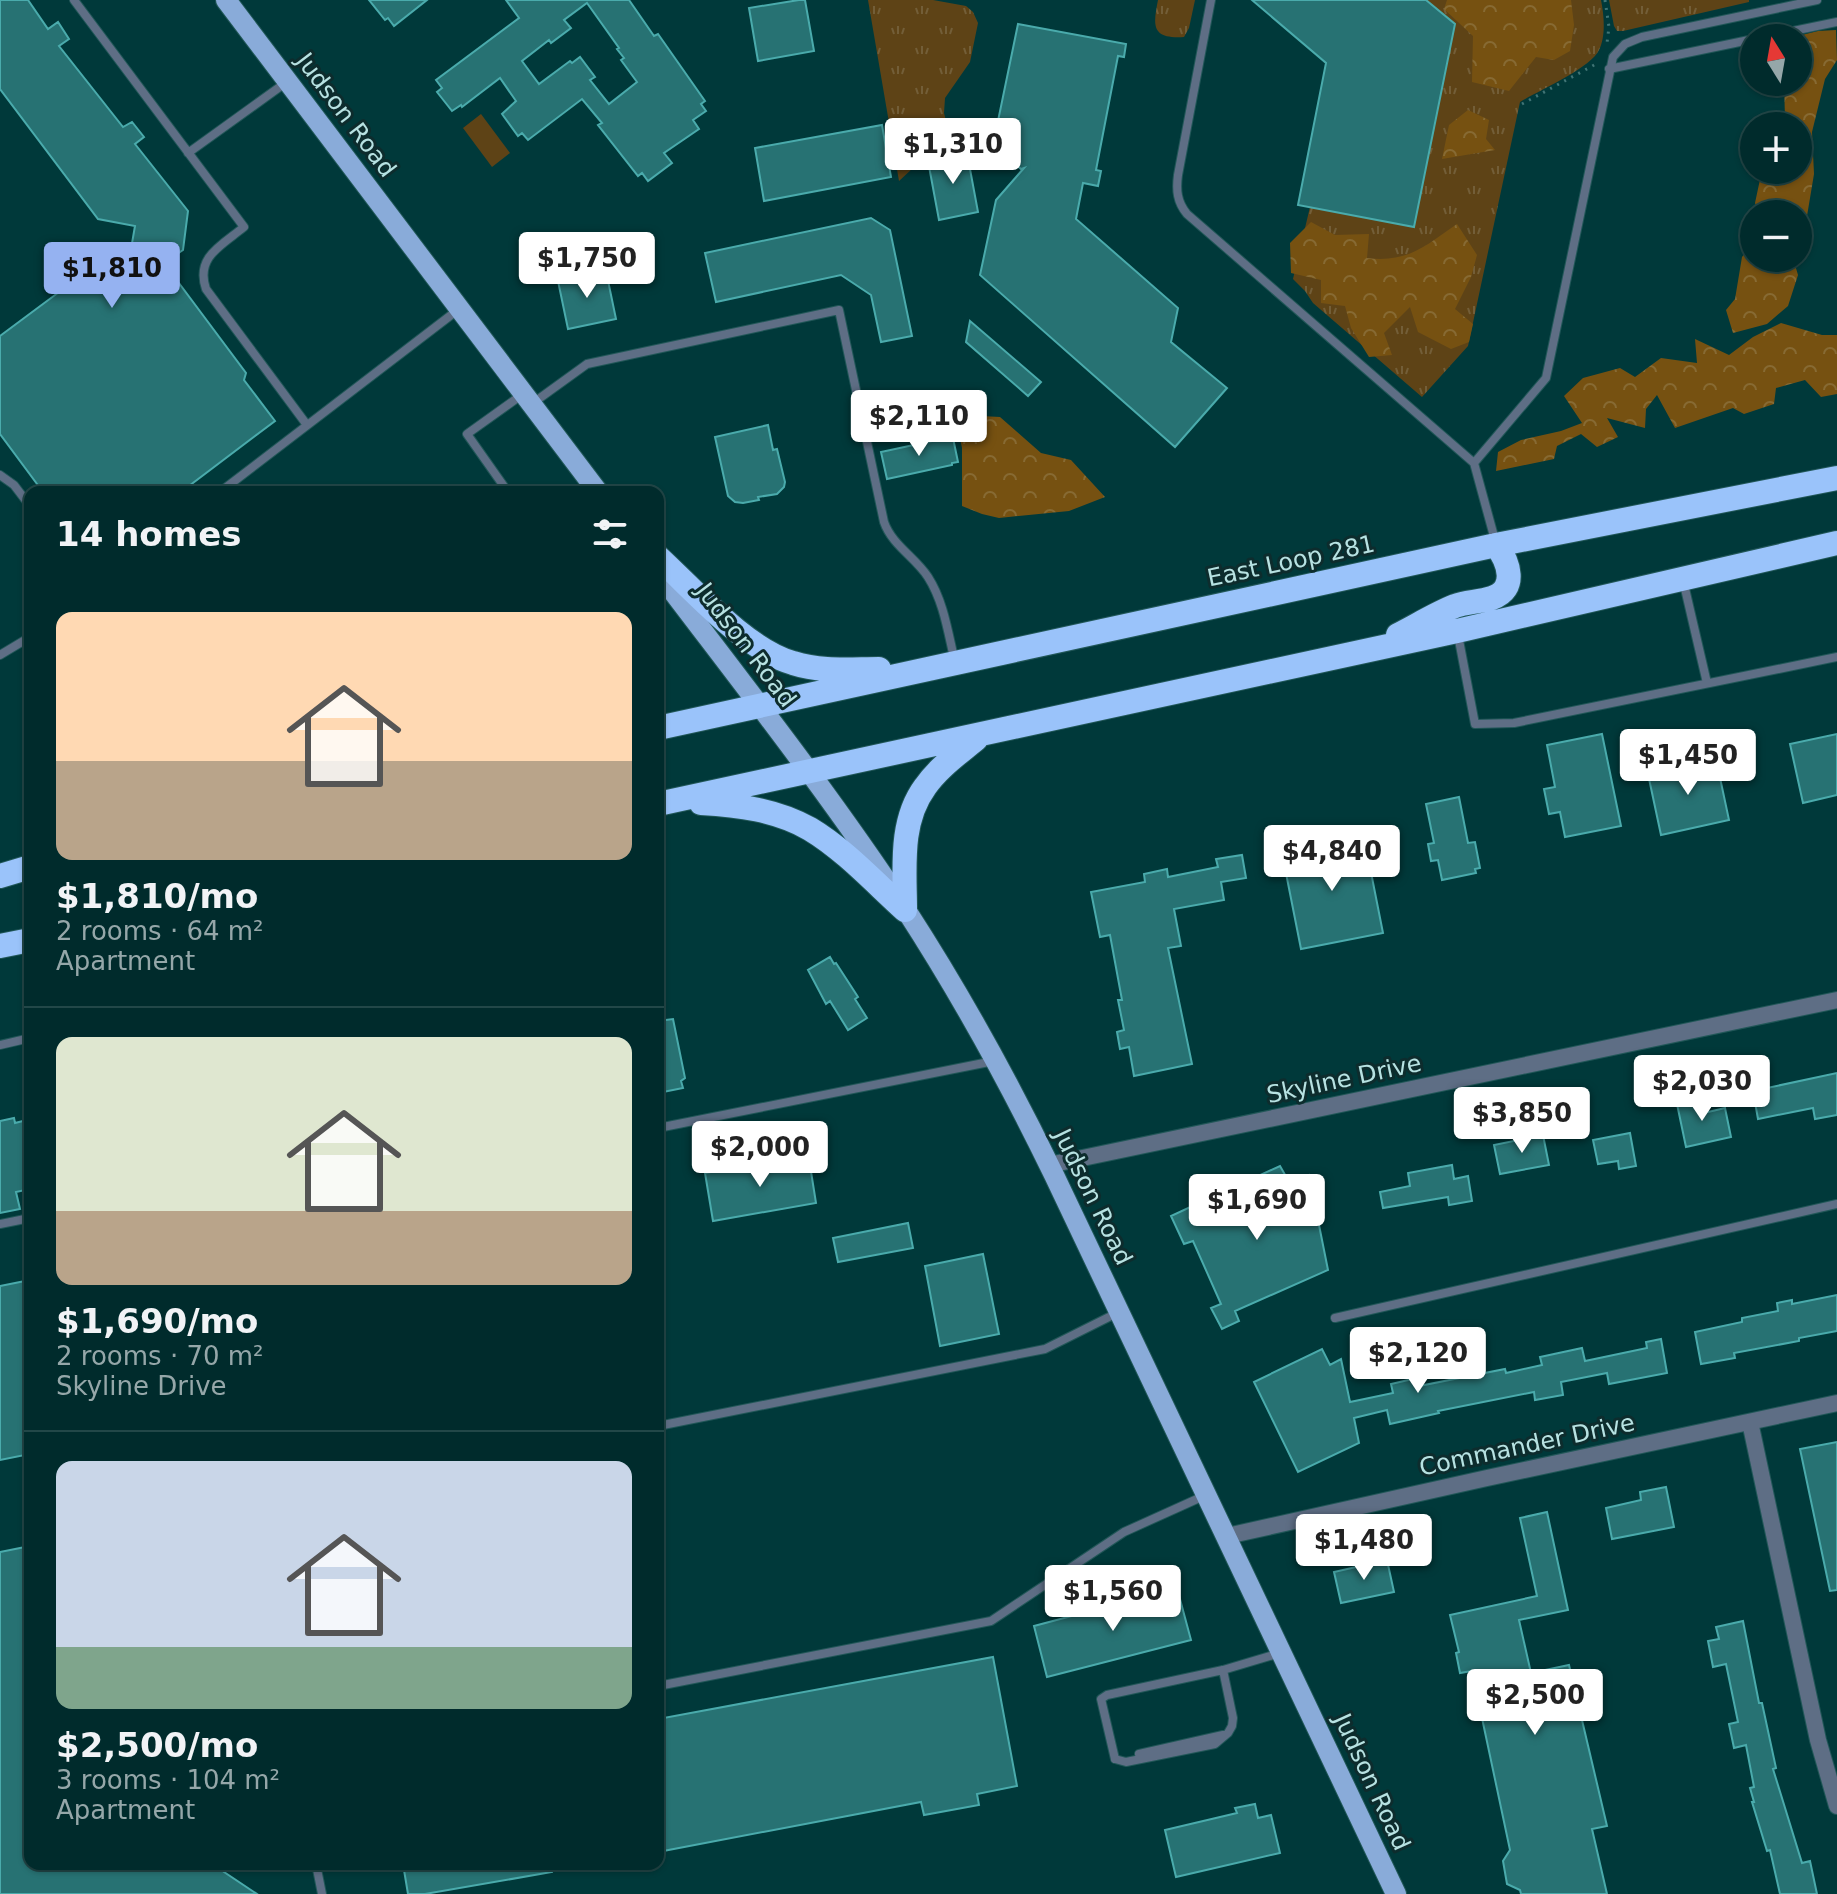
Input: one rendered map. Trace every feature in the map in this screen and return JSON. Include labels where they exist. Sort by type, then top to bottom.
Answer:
[{"type":"highway","name":"East Loop 281","points":[[664,727],[1496,545],[1837,478]]},
{"type":"highway","points":[[664,803],[1367,651],[1837,543]]},
{"type":"highway","points":[[1367,651],[1456,606],[1500,594],[1508,584],[1509,576],[1506,561],[1496,545]]},
{"type":"highway","points":[[664,563],[748,640],[791,663],[827,669],[930,668]]},
{"type":"highway","points":[[905,910],[905,844],[915,803],[932,777],[979,736]]},
{"type":"highway","points":[[664,803],[737,806],[794,821],[825,839],[905,910]]},
{"type":"highway","points":[[0,876],[24,869]]},
{"type":"highway","points":[[0,946],[24,941]]},
{"type":"main road","name":"Judson Road","points":[[226,0],[593,486]]},
{"type":"main road","name":"Judson Road","points":[[664,580],[809,771],[905,910],[995,1061],[1049,1165],[1396,1894]]},
{"type":"street","name":"Skyline Drive","points":[[1049,1165],[1837,1000]]},
{"type":"street","name":"Commander Drive","points":[[1227,1536],[1837,1403]]},
{"type":"street","points":[[1750,1422],[1818,1740],[1837,1806]]},
{"type":"lane","points":[[74,0],[244,227],[210,254],[203,270],[206,289],[307,425]]},
{"type":"lane","points":[[1211,0],[1176,185],[1181,207],[1474,463],[1496,545]]},
{"type":"lane","points":[[1474,463],[1546,378],[1609,69],[1618,49],[1633,40],[1817,0]]},
{"type":"lane","points":[[1812,27],[1837,22]]},
{"type":"lane","points":[[1609,69],[1740,42]]},
{"type":"lane","points":[[188,153],[288,81]]},
{"type":"lane","points":[[228,486],[460,308]]},
{"type":"lane","points":[[504,486],[467,434],[587,364],[839,310],[884,522],[892,538],[918,563],[934,588],[955,663]]},
{"type":"lane","points":[[0,475],[14,485],[24,498]]},
{"type":"lane","points":[[1683,579],[1707,683]]},
{"type":"lane","points":[[1457,631],[1475,724],[1514,723],[1837,657]]},
{"type":"lane","points":[[0,655],[24,641]]},
{"type":"lane","points":[[0,1045],[24,1039]]},
{"type":"lane","points":[[664,1127],[995,1061]]},
{"type":"lane","points":[[1335,1318],[1837,1204]]},
{"type":"lane","points":[[0,1224],[24,1219]]},
{"type":"lane","points":[[664,1425],[1045,1349],[1119,1312]]},
{"type":"lane","points":[[664,1685],[991,1621],[1124,1532],[1207,1495]]},
{"type":"lane","points":[[1223,1670],[1233,1718],[1228,1733],[1115,1759],[1101,1699],[1107,1695],[1223,1670],[1281,1653]]},
{"type":"lane","points":[[317,1870],[322,1894]]},
{"type":"path","points":[[1604,52],[1609,40],[1605,0]]},
{"type":"path","points":[[1522,104],[1598,63]]},
{"type":"green space","points":[[868,0],[933,0],[966,6],[978,23],[970,62],[945,98],[944,113],[948,129],[963,147],[927,155],[899,181]]},
{"type":"green space","points":[[1158,0],[1195,0],[1184,37],[1165,36],[1157,29],[1155,17]]},
{"type":"green space","points":[[1426,0],[1601,0],[1604,25],[1603,38],[1594,57],[1520,102],[1468,346],[1422,397],[1313,303],[1293,279],[1310,207]]},
{"type":"green space","points":[[1447,0],[1571,0],[1574,25],[1570,51],[1554,60],[1536,57],[1509,91],[1472,82],[1473,36],[1444,9]]},
{"type":"green space","points":[[1609,0],[1749,0],[1749,2],[1617,31]]},
{"type":"green space","points":[[1836,30],[1837,60],[1825,79],[1812,132],[1812,112],[1785,112],[1784,96],[1812,96],[1812,32]]},
{"type":"green space","points":[[1468,110],[1489,120],[1486,139],[1495,150],[1442,159],[1449,125]]},
{"type":"green space","points":[[481,114],[510,153],[492,167],[463,128]]},
{"type":"green space","points":[[1812,132],[1814,174],[1810,200],[1756,200],[1759,184],[1812,184]]},
{"type":"green space","points":[[1311,222],[1335,235],[1369,234],[1367,258],[1381,259],[1415,251],[1457,224],[1477,255],[1471,277],[1455,309],[1473,324],[1469,342],[1451,349],[1418,332],[1410,307],[1384,333],[1392,355],[1369,357],[1351,328],[1345,306],[1321,303],[1321,280],[1291,273],[1290,243]]},
{"type":"green space","points":[[1740,269],[1740,272],[1797,272],[1788,306],[1767,324],[1733,333],[1726,310],[1735,299]]},
{"type":"green space","points":[[1781,323],[1822,335],[1837,335],[1837,394],[1821,397],[1805,380],[1776,388],[1774,404],[1744,414],[1733,408],[1675,428],[1657,395],[1646,409],[1645,428],[1607,418],[1618,437],[1597,447],[1581,434],[1557,446],[1554,459],[1496,471],[1498,452],[1521,440],[1582,423],[1564,396],[1583,378],[1620,368],[1635,377],[1661,358],[1697,363],[1695,339],[1729,355],[1753,337]]},
{"type":"green space","points":[[963,415],[1000,417],[1041,453],[1071,460],[1105,497],[1069,511],[999,518],[962,506],[962,448],[958,428]]},
{"type":"building","points":[[0,0],[28,0],[48,29],[58,22],[69,39],[59,46],[123,127],[132,122],[144,137],[135,144],[188,211],[183,250],[164,263],[246,373],[244,380],[275,421],[189,486],[39,486],[0,434],[0,336],[94,266],[127,272],[135,226],[98,219],[0,89]]},
{"type":"building","points":[[369,0],[427,0],[394,26]]},
{"type":"building","points":[[506,0],[629,0],[654,36],[658,34],[705,101],[701,104],[706,111],[693,120],[699,129],[664,153],[672,163],[648,181],[642,173],[638,176],[582,99],[528,140],[522,133],[518,136],[502,114],[516,101],[500,78],[452,111],[437,92],[442,88],[436,80],[519,18]],"holes":[[[587,3],[624,58],[621,60],[637,82],[609,104],[590,80],[595,77],[580,57],[539,84],[522,61],[571,28],[564,20]]]},
{"type":"building","points":[[805,0],[814,51],[758,61],[749,8]]},
{"type":"building","points":[[1252,0],[1426,0],[1455,24],[1414,227],[1298,205],[1326,63]]},
{"type":"building","points":[[1018,24],[1126,44],[1124,57],[1118,56],[1096,170],[1101,171],[1098,186],[1083,183],[1076,219],[1178,308],[1171,342],[1227,388],[1175,447],[980,275],[996,200],[1024,168],[1021,169],[1003,153],[992,150]]},
{"type":"building","points":[[882,125],[891,177],[764,201],[755,148]]},
{"type":"building","points":[[967,153],[978,212],[939,220],[928,161]]},
{"type":"building","points":[[871,218],[890,230],[912,336],[881,342],[871,295],[841,275],[716,302],[705,253]]},
{"type":"building","points":[[606,271],[616,319],[568,329],[558,281]]},
{"type":"building","points":[[970,321],[1041,382],[1028,396],[966,342]]},
{"type":"building","points":[[768,425],[773,450],[777,449],[784,487],[777,494],[758,497],[759,500],[735,502],[728,496],[715,437]]},
{"type":"building","points":[[953,438],[958,462],[887,479],[881,452]]},
{"type":"building","points":[[1602,734],[1621,826],[1565,837],[1560,812],[1549,814],[1544,789],[1555,787],[1547,745]]},
{"type":"building","points":[[1837,734],[1837,795],[1803,803],[1790,744]]},
{"type":"building","points":[[1716,759],[1729,820],[1661,835],[1648,774]]},
{"type":"building","points":[[1459,797],[1468,843],[1475,842],[1480,868],[1475,869],[1476,873],[1442,880],[1438,860],[1431,861],[1428,844],[1434,843],[1426,804]]},
{"type":"building","points":[[1364,837],[1383,933],[1301,949],[1282,853]]},
{"type":"building","points":[[1242,855],[1246,878],[1221,882],[1224,900],[1174,909],[1181,946],[1168,948],[1192,1064],[1134,1076],[1129,1047],[1120,1049],[1117,1032],[1124,1030],[1118,1000],[1122,1000],[1110,935],[1100,937],[1091,892],[1145,882],[1144,874],[1167,869],[1168,877],[1218,867],[1216,859]]},
{"type":"building","points":[[830,957],[858,997],[855,999],[867,1018],[848,1030],[830,1001],[826,1004],[808,970]]},
{"type":"building","points":[[673,1019],[685,1078],[681,1081],[683,1088],[664,1092],[664,1020]]},
{"type":"building","points":[[1837,1073],[1837,1115],[1815,1119],[1813,1108],[1758,1119],[1753,1091]]},
{"type":"building","points":[[1705,1098],[1708,1112],[1725,1108],[1731,1137],[1686,1147],[1677,1104]]},
{"type":"building","points":[[14,1118],[15,1123],[24,1121],[24,1190],[16,1192],[20,1209],[0,1213],[0,1121]]},
{"type":"building","points":[[1630,1133],[1636,1166],[1619,1169],[1618,1161],[1598,1164],[1593,1140]]},
{"type":"building","points":[[1543,1135],[1549,1165],[1500,1174],[1494,1145]]},
{"type":"building","points":[[809,1159],[816,1203],[713,1221],[705,1173]]},
{"type":"building","points":[[1452,1165],[1454,1179],[1468,1176],[1472,1201],[1449,1205],[1448,1197],[1383,1208],[1380,1192],[1410,1186],[1408,1173]]},
{"type":"building","points":[[1280,1166],[1288,1180],[1309,1175],[1328,1270],[1235,1311],[1239,1321],[1222,1329],[1211,1308],[1221,1304],[1193,1241],[1184,1244],[1171,1216],[1201,1202],[1206,1211],[1260,1184],[1256,1177]]},
{"type":"building","points":[[908,1223],[913,1248],[838,1262],[833,1238]]},
{"type":"building","points":[[983,1254],[999,1334],[940,1346],[925,1266]]},
{"type":"building","points":[[24,1281],[24,1455],[0,1460],[0,1286]]},
{"type":"building","points":[[1837,1295],[1837,1331],[1734,1353],[1735,1358],[1701,1364],[1695,1332],[1778,1311],[1777,1303],[1792,1300],[1792,1304]]},
{"type":"building","points":[[1661,1339],[1667,1373],[1609,1384],[1607,1373],[1561,1382],[1563,1395],[1535,1400],[1534,1392],[1390,1424],[1387,1410],[1354,1418],[1359,1443],[1298,1472],[1254,1382],[1322,1349],[1330,1365],[1341,1359],[1350,1402],[1393,1393],[1391,1384],[1417,1378],[1419,1386],[1505,1369],[1506,1373],[1542,1365],[1540,1357],[1582,1348],[1585,1361],[1647,1348],[1646,1342]]},
{"type":"building","points":[[1837,1442],[1837,1590],[1830,1591],[1800,1449]]},
{"type":"building","points":[[1666,1487],[1674,1527],[1612,1539],[1606,1508],[1641,1500],[1640,1492]]},
{"type":"building","points":[[1547,1512],[1568,1610],[1519,1620],[1531,1673],[1569,1665],[1607,1826],[1592,1829],[1607,1894],[1521,1894],[1520,1890],[1507,1884],[1503,1861],[1510,1850],[1472,1671],[1460,1673],[1456,1653],[1459,1652],[1450,1615],[1537,1596],[1520,1518]]},
{"type":"building","points":[[24,1547],[24,1870],[221,1870],[257,1894],[0,1894],[0,1552]]},
{"type":"building","points":[[1387,1560],[1394,1592],[1341,1603],[1334,1572]]},
{"type":"building","points":[[1177,1588],[1191,1640],[1047,1677],[1034,1626]]},
{"type":"building","points":[[1743,1621],[1776,1768],[1773,1769],[1802,1863],[1810,1861],[1817,1894],[1780,1894],[1770,1850],[1767,1851],[1752,1802],[1750,1788],[1754,1787],[1746,1745],[1734,1748],[1729,1724],[1738,1722],[1726,1664],[1713,1667],[1708,1641],[1719,1639],[1716,1627]]},
{"type":"building","points":[[993,1657],[1017,1786],[977,1794],[979,1805],[924,1815],[921,1802],[664,1851],[664,1718]]},
{"type":"building","points":[[1255,1804],[1258,1818],[1271,1815],[1280,1853],[1176,1877],[1165,1830],[1237,1813],[1235,1808]]},
{"type":"building","points":[[404,1870],[552,1870],[425,1894],[408,1894]]}]
